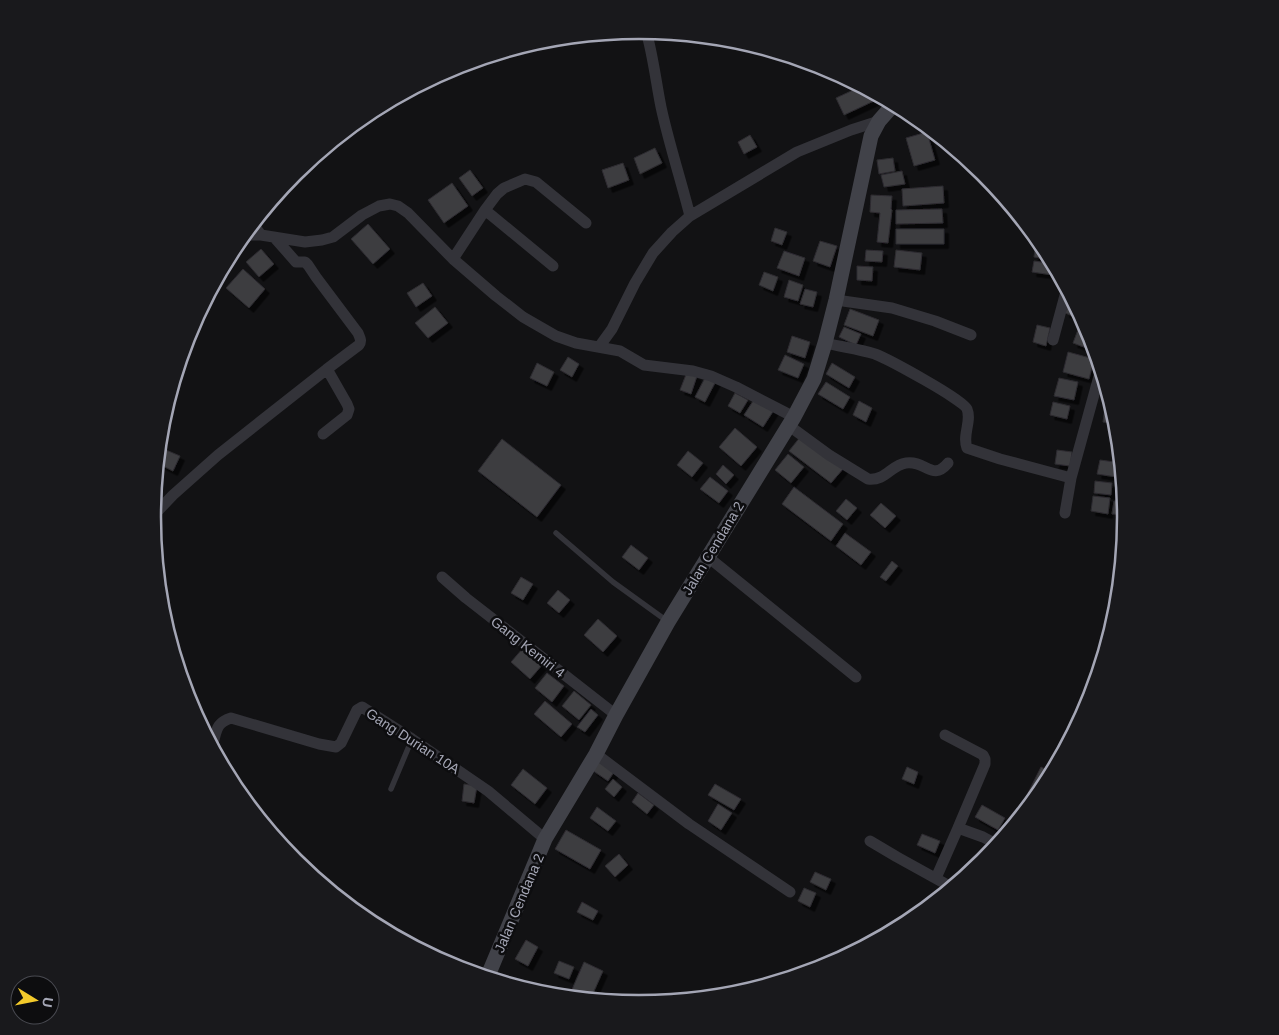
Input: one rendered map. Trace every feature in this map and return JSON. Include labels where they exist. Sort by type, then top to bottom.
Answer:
[{"type":"street","points":[[648,39],[670,147],[690,216]]},
{"type":"street","name":"Jalan Cendana 2","points":[[489,972],[546,839],[596,754],[668,622],[791,421],[814,379],[826,343],[871,136],[879,121],[889,109]]},
{"type":"street","points":[[599,347],[612,329],[635,283],[654,253],[672,232],[690,216],[798,152],[851,130],[879,121]]},
{"type":"street","points":[[453,259],[497,194],[504,188],[525,179],[536,182],[586,223]]},
{"type":"street","points":[[253,235],[305,242],[322,240],[333,237],[362,215],[379,206],[390,204],[398,206],[408,213],[453,259],[523,317],[556,336],[576,343],[620,351],[644,365],[693,371],[736,386],[791,421],[829,455],[868,479],[875,480],[880,478],[900,464],[908,462],[916,462],[937,472],[942,470],[948,463]]},
{"type":"street","points":[[485,210],[553,266]]},
{"type":"street","points":[[257,230],[261,235]]},
{"type":"street","points":[[161,507],[218,455],[361,342],[358,333],[308,265],[305,262],[296,262],[274,237]]},
{"type":"street","points":[[1053,340],[1064,297]]},
{"type":"street","points":[[836,300],[892,308],[935,321],[971,335]]},
{"type":"street","points":[[826,343],[884,358],[965,405],[968,410],[965,440],[967,448],[1071,478]]},
{"type":"street","points":[[323,434],[347,415],[349,409],[327,369]]},
{"type":"street","points":[[1065,513],[1071,478],[1098,380]]},
{"type":"street","points":[[708,557],[856,677]]},
{"type":"street","name":"Gang Kemiri 4","points":[[442,577],[466,598],[616,715]]},
{"type":"street","name":"Gang Durian 10A","points":[[215,738],[222,720],[230,718],[319,744],[336,746],[341,743],[357,710],[362,707],[488,791],[546,839]]},
{"type":"street","points":[[936,878],[986,759],[983,755],[944,735]]},
{"type":"street","points":[[596,754],[689,824],[790,892]]},
{"type":"street","points":[[958,828],[991,841]]},
{"type":"street","points":[[870,841],[946,884]]},
{"type":"lane","points":[[556,533],[613,582],[668,622]]},
{"type":"lane","points":[[391,789],[412,739]]},
{"type":"building","points":[[854,90],[875,101],[844,115],[836,98]]},
{"type":"building","points":[[924,133],[928,136],[935,160],[914,166],[906,138]]},
{"type":"building","points":[[750,135],[757,147],[744,154],[738,142]]},
{"type":"building","points":[[655,148],[662,163],[640,174],[634,158]]},
{"type":"building","points":[[893,158],[895,171],[879,174],[877,160]]},
{"type":"building","points":[[623,163],[629,180],[608,188],[602,170]]},
{"type":"building","points":[[470,170],[483,188],[472,196],[459,178]]},
{"type":"building","points":[[902,171],[905,184],[884,187],[881,175]]},
{"type":"building","points":[[452,183],[468,206],[444,223],[428,200]]},
{"type":"building","points":[[943,186],[944,203],[903,206],[902,189]]},
{"type":"building","points":[[871,195],[892,196],[888,243],[877,242],[880,213],[870,212]]},
{"type":"building","points":[[942,209],[943,223],[896,224],[896,210]]},
{"type":"building","points":[[368,224],[390,249],[373,264],[351,239]]},
{"type":"building","points":[[775,228],[787,232],[782,245],[771,241]]},
{"type":"building","points":[[896,229],[944,229],[944,244],[896,244]]},
{"type":"building","points":[[820,241],[837,246],[830,267],[813,261]]},
{"type":"building","points":[[1035,248],[1042,258],[1034,257]]},
{"type":"building","points":[[261,249],[274,264],[259,277],[246,262]]},
{"type":"building","points":[[866,250],[883,251],[882,262],[865,261]]},
{"type":"building","points":[[896,250],[922,253],[920,270],[894,267]]},
{"type":"building","points":[[784,251],[805,258],[799,276],[777,268]]},
{"type":"building","points":[[1034,261],[1045,263],[1052,275],[1032,272]]},
{"type":"building","points":[[857,266],[873,267],[872,281],[857,280]]},
{"type":"building","points":[[243,269],[265,289],[249,308],[226,288]]},
{"type":"building","points":[[764,272],[778,277],[773,291],[759,285]]},
{"type":"building","points":[[789,280],[803,285],[798,301],[784,297]]},
{"type":"building","points":[[423,283],[432,296],[416,307],[407,293]]},
{"type":"building","points":[[805,289],[817,292],[813,307],[800,304]]},
{"type":"building","points":[[1068,304],[1074,316],[1065,313]]},
{"type":"building","points":[[435,307],[448,323],[428,338],[415,323]]},
{"type":"building","points":[[850,309],[879,320],[873,336],[844,325]]},
{"type":"building","points":[[1037,325],[1050,328],[1046,346],[1033,342]]},
{"type":"building","points":[[844,327],[861,334],[856,345],[839,337]]},
{"type":"building","points":[[1079,327],[1087,348],[1073,343]]},
{"type":"building","points":[[792,336],[810,342],[805,358],[787,352]]},
{"type":"building","points":[[1068,352],[1091,358],[1093,364],[1089,379],[1063,372]]},
{"type":"building","points":[[785,355],[804,364],[798,378],[778,370]]},
{"type":"building","points":[[568,357],[579,364],[572,377],[560,370]]},
{"type":"building","points":[[537,363],[554,372],[547,386],[530,378]]},
{"type":"building","points":[[832,363],[855,377],[849,388],[826,374]]},
{"type":"building","points":[[687,372],[697,376],[691,394],[680,390]]},
{"type":"building","points":[[706,376],[716,381],[705,402],[695,397]]},
{"type":"building","points":[[1059,378],[1078,382],[1074,400],[1054,396]]},
{"type":"building","points":[[826,382],[850,397],[843,409],[818,394]]},
{"type":"building","points":[[735,393],[748,400],[740,413],[728,406]]},
{"type":"building","points":[[755,398],[774,410],[763,427],[744,415]]},
{"type":"building","points":[[859,401],[872,408],[866,422],[853,415]]},
{"type":"building","points":[[1053,402],[1070,406],[1067,419],[1050,415]]},
{"type":"building","points":[[1105,407],[1109,423],[1103,422]]},
{"type":"building","points":[[735,428],[757,447],[741,466],[719,447]]},
{"type":"building","points":[[801,436],[843,469],[831,483],[789,451]]},
{"type":"building","points":[[502,439],[561,485],[537,517],[478,471]]},
{"type":"building","points":[[1057,450],[1072,452],[1070,466],[1055,464]]},
{"type":"building","points":[[166,451],[180,456],[173,471],[164,466]]},
{"type":"building","points":[[688,451],[703,463],[692,477],[677,465]]},
{"type":"building","points":[[788,454],[804,467],[791,483],[775,470]]},
{"type":"building","points":[[1100,460],[1115,462],[1116,477],[1097,474]]},
{"type":"building","points":[[723,465],[734,475],[726,484],[716,474]]},
{"type":"building","points":[[710,477],[728,491],[719,503],[700,489]]},
{"type":"building","points":[[1095,481],[1112,483],[1111,495],[1094,493]]},
{"type":"building","points":[[794,487],[843,524],[831,541],[782,504]]},
{"type":"building","points":[[1093,496],[1110,498],[1108,514],[1091,511]]},
{"type":"building","points":[[846,499],[857,508],[847,520],[836,511]]},
{"type":"building","points":[[1114,501],[1117,501],[1118,514],[1112,514]]},
{"type":"building","points":[[881,503],[896,516],[885,528],[870,515]]},
{"type":"building","points":[[845,533],[871,552],[861,565],[836,546]]},
{"type":"building","points":[[631,545],[648,558],[639,570],[622,557]]},
{"type":"building","points":[[892,561],[898,566],[886,581],[880,577]]},
{"type":"building","points":[[521,577],[533,584],[523,600],[511,593]]},
{"type":"building","points":[[558,590],[570,600],[559,613],[547,603]]},
{"type":"building","points":[[598,619],[617,636],[603,652],[584,635]]},
{"type":"building","points":[[524,647],[543,664],[530,679],[511,662]]},
{"type":"building","points":[[547,673],[564,686],[552,702],[535,688]]},
{"type":"building","points":[[574,691],[591,705],[579,720],[562,706]]},
{"type":"building","points":[[545,701],[572,724],[561,737],[534,714]]},
{"type":"building","points":[[591,709],[598,715],[585,732],[577,727]]},
{"type":"building","points":[[600,758],[616,769],[608,781],[592,770]]},
{"type":"building","points":[[907,767],[918,772],[914,784],[902,779]]},
{"type":"building","points":[[1041,767],[1046,770],[1030,794],[1028,793]]},
{"type":"building","points":[[523,769],[547,788],[535,804],[511,785]]},
{"type":"building","points":[[613,779],[622,787],[614,797],[605,789]]},
{"type":"building","points":[[464,784],[477,786],[474,803],[462,801]]},
{"type":"building","points":[[715,784],[741,799],[734,810],[708,795]]},
{"type":"building","points":[[638,793],[654,805],[647,814],[632,802]]},
{"type":"building","points":[[718,804],[732,813],[721,830],[708,821]]},
{"type":"building","points":[[982,805],[1005,818],[998,830],[975,817]]},
{"type":"building","points":[[597,807],[616,821],[608,831],[590,818]]},
{"type":"building","points":[[566,830],[601,850],[590,869],[555,849]]},
{"type":"building","points":[[922,834],[940,841],[935,853],[917,845]]},
{"type":"building","points":[[619,854],[628,865],[615,877],[605,866]]},
{"type":"building","points":[[815,872],[831,879],[826,890],[810,882]]},
{"type":"building","points":[[804,888],[816,893],[810,907],[798,901]]},
{"type":"building","points":[[582,902],[598,911],[593,920],[577,912]]},
{"type":"building","points":[[526,940],[538,947],[528,966],[515,959]]},
{"type":"building","points":[[559,961],[574,967],[569,979],[554,973]]},
{"type":"building","points":[[584,962],[603,971],[593,994],[571,991]]}]
